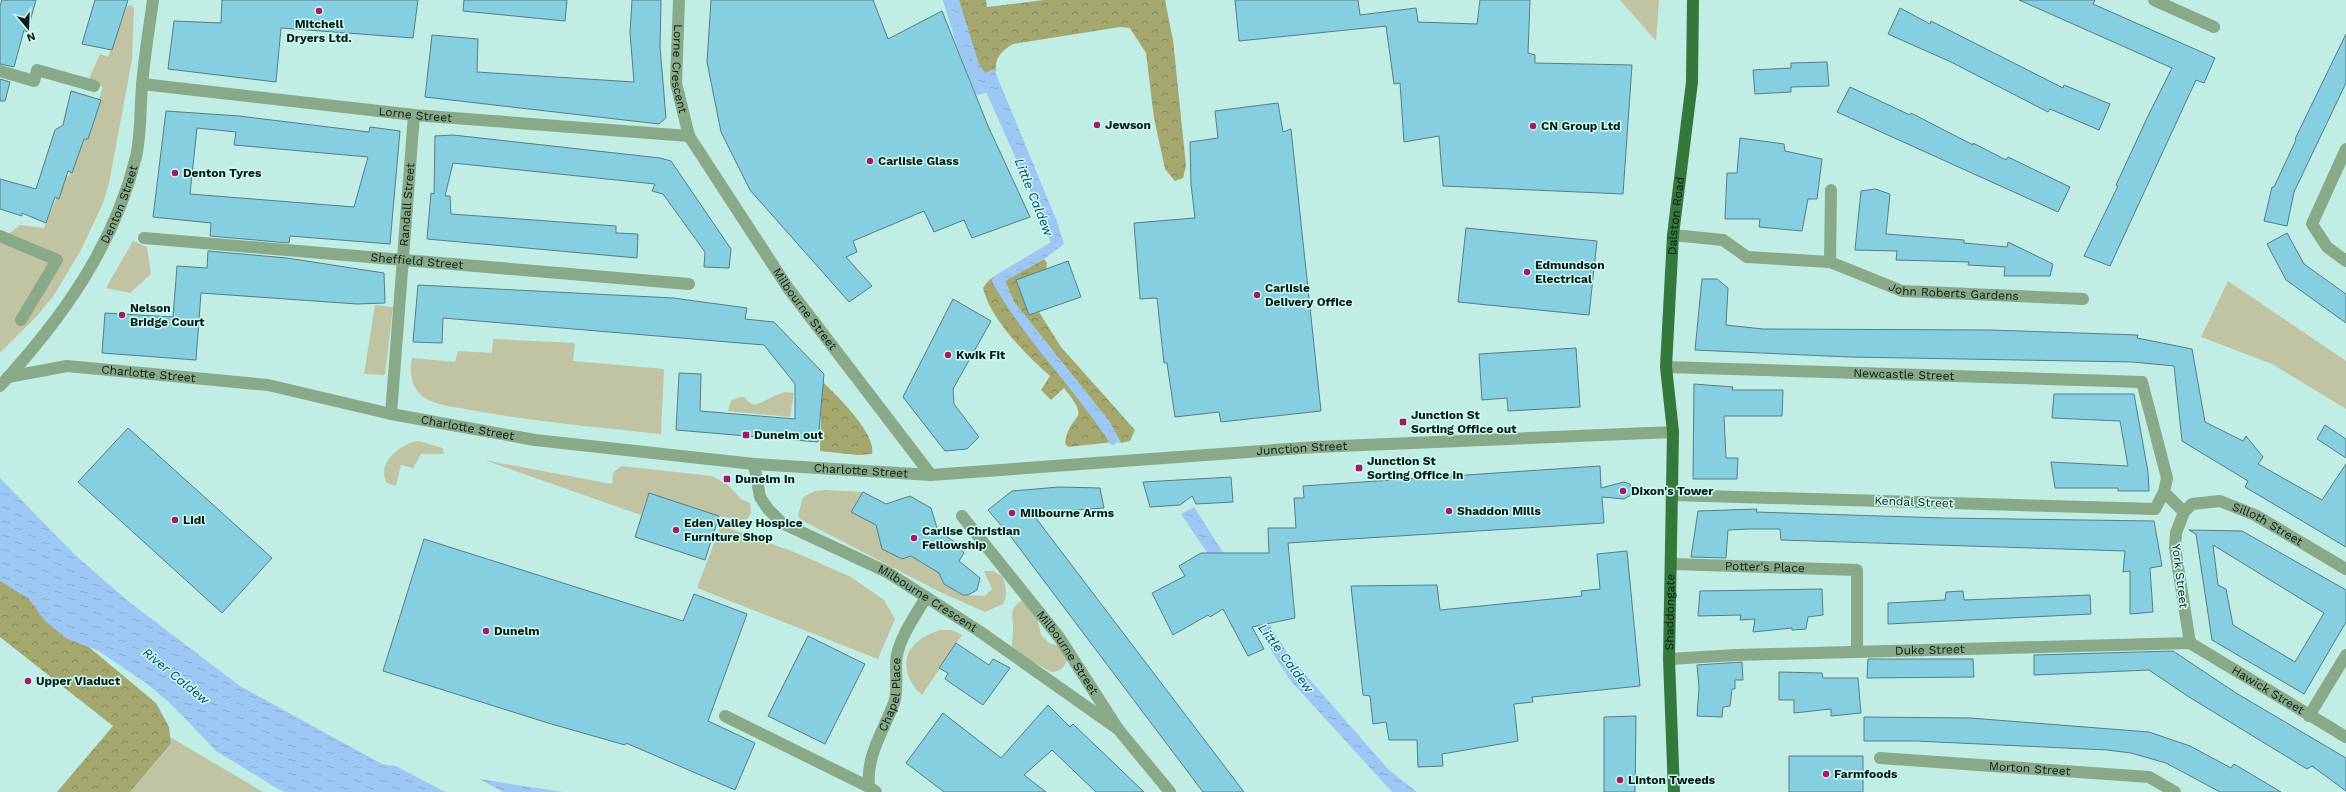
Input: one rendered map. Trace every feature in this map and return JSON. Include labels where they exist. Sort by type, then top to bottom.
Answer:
[{"type":"main road","name":"Dalston Road","points":[[1673,432],[1666,367],[1673,235],[1692,82],[1693,0]]},
{"type":"main road","name":"Shaddongate","points":[[1673,432],[1672,564],[1669,659],[1674,792]]},
{"type":"street","name":"Denton Street","points":[[4,382],[59,316],[100,254],[115,220],[136,156],[142,84],[153,0]]},
{"type":"street","name":"Lorne Crescent","points":[[679,0],[676,83],[689,136]]},
{"type":"street","points":[[2154,0],[2214,27]]},
{"type":"street","points":[[0,71],[34,81],[37,70],[94,86]]},
{"type":"street","name":"Lorne Street","points":[[142,84],[414,115],[689,136]]},
{"type":"street","name":"Randall Street","points":[[391,414],[404,261],[414,115]]},
{"type":"street","name":"Milbourne Street","points":[[689,136],[788,288],[931,475]]},
{"type":"street","points":[[2346,149],[2312,224],[2327,247],[2346,261]]},
{"type":"street","points":[[1830,262],[1831,190]]},
{"type":"street","name":"John Roberts Gardens","points":[[1673,235],[1723,240],[1747,257],[1830,262],[1902,292],[2082,299]]},
{"type":"street","points":[[0,236],[57,260],[21,320]]},
{"type":"street","name":"Sheffield Street","points":[[144,238],[690,284]]},
{"type":"street","name":"Charlotte Street","points":[[4,382],[67,366],[268,385],[391,414],[534,440],[754,464],[931,475]]},
{"type":"street","name":"Newcastle Street","points":[[1666,367],[2142,382],[2166,478],[2164,492]]},
{"type":"street","name":"Junction Street","points":[[931,475],[1316,447],[1673,432]]},
{"type":"street","name":"Milbourne Crescent","points":[[754,464],[760,497],[768,509],[782,523],[887,572],[979,631],[1118,729]]},
{"type":"street","points":[[2164,492],[2184,512]]},
{"type":"street","name":"Kendal Street","points":[[1672,495],[2155,510],[2164,492]]},
{"type":"street","name":"Silloth Street","points":[[2184,512],[2192,504],[2220,501],[2255,515],[2346,569]]},
{"type":"street","name":"York Street","points":[[2184,512],[2176,533],[2175,548],[2190,643]]},
{"type":"street","name":"Milbourne Street","points":[[962,516],[1059,637],[1118,729],[1170,792]]},
{"type":"street","name":"Potter's Place","points":[[1672,564],[1857,570],[1857,651]]},
{"type":"street","name":"Chapel Place","points":[[872,789],[868,773],[871,754],[894,702],[898,674],[897,656],[901,642],[926,597]]},
{"type":"street","name":"Duke Street","points":[[1669,659],[1857,651],[2190,643]]},
{"type":"street","name":"Hawick Street","points":[[2190,643],[2346,737]]},
{"type":"street","points":[[2309,716],[2346,656]]},
{"type":"street","points":[[725,716],[872,789]]},
{"type":"street","name":"Morton Street","points":[[1880,758],[2149,777],[2175,792]]},
{"type":"green space","points":[[948,0],[986,0],[987,7],[1044,0],[1165,0],[1173,40],[1186,166],[1183,178],[1175,181],[1165,169],[1154,118],[1146,53],[1130,28],[1120,27],[1013,44],[998,58],[996,78],[982,72]]},
{"type":"green space","points":[[1620,0],[1659,0],[1656,41]]},
{"type":"green space","points":[[131,5],[134,8],[132,60],[109,183],[103,203],[81,250],[54,295],[37,316],[0,353],[0,241],[20,225],[44,228],[57,197],[63,174],[69,176],[85,139],[103,87],[89,79],[100,54],[108,57],[127,6]]},
{"type":"green space","points":[[133,241],[147,247],[151,274],[130,293],[106,288]]},
{"type":"green space","points":[[1044,259],[1047,263],[1046,269],[1016,280],[1029,315],[1039,312],[1061,347],[1135,430],[1130,441],[1121,443],[1109,421],[1014,302],[1005,281]]},
{"type":"green space","points":[[1007,271],[998,277],[1017,317],[1095,415],[1113,442],[1068,447],[1065,443],[1071,426],[1078,413],[1073,399],[1064,388],[1051,400],[1041,390],[1050,376],[1010,336],[993,312],[987,300],[983,288],[985,285],[993,277]]},
{"type":"green space","points":[[2228,281],[2346,361],[2346,409],[2272,364],[2201,337]]},
{"type":"green space","points":[[375,305],[393,307],[385,375],[364,374]]},
{"type":"green space","points":[[493,339],[575,343],[573,361],[664,369],[661,434],[542,421],[495,414],[441,405],[420,395],[412,380],[412,358],[455,362],[458,351],[492,353]]},
{"type":"green space","points":[[822,381],[854,415],[862,426],[872,446],[872,454],[858,455],[820,451]]},
{"type":"green space","points":[[784,392],[794,393],[790,417],[728,411],[731,400],[742,397],[752,404],[758,404]]},
{"type":"green space","points":[[418,441],[443,448],[444,454],[421,454],[413,468],[401,465],[396,486],[387,483],[384,476],[384,469],[387,462],[398,450]]},
{"type":"green space","points":[[484,460],[612,484],[613,473],[621,466],[712,476],[727,484],[741,499],[750,503],[751,513],[746,521],[719,516],[649,493],[641,515]]},
{"type":"green space","points":[[825,490],[863,492],[851,512],[876,525],[902,559],[924,553],[920,561],[939,573],[944,584],[963,595],[985,596],[992,589],[984,571],[993,571],[1002,576],[1006,590],[1006,597],[1003,604],[985,612],[942,593],[801,520],[798,516],[803,497],[815,491]]},
{"type":"green space","points":[[721,525],[794,552],[851,577],[884,600],[895,619],[878,659],[697,588]]},
{"type":"green space","points":[[0,573],[156,703],[169,727],[171,744],[130,792],[57,792],[113,726],[0,637]]},
{"type":"green space","points":[[1023,600],[1036,611],[1041,635],[1049,643],[1059,646],[1067,660],[1063,667],[1059,670],[1051,672],[1016,652],[1012,646],[1012,613],[1018,603]]},
{"type":"green space","points":[[941,630],[952,630],[962,635],[922,695],[913,685],[908,675],[906,665],[908,656],[912,648],[919,641]]},
{"type":"green space","points":[[170,737],[263,792],[130,792],[171,745]]},
{"type":"water","points":[[946,0],[959,0],[979,64],[985,73],[994,69],[1056,219],[1064,244],[1044,259],[1005,281],[1014,302],[1109,421],[1121,443],[1113,442],[1084,401],[1022,323],[995,281],[998,277],[1054,244],[1047,221],[988,89],[978,92],[959,43]]},
{"type":"water","name":"River Caldew","points":[[0,478],[75,555],[128,601],[240,686],[382,764],[563,792],[284,792],[278,789],[216,751],[171,704],[146,683],[97,650],[67,639],[45,621],[29,599],[0,581]]},
{"type":"water","points":[[1194,507],[1290,657],[1389,770],[1417,792],[1392,792],[1290,680],[1246,610],[1181,514]]},
{"type":"pier","points":[[396,766],[470,774],[503,792],[445,792]]},
{"type":"building","points":[[2,0],[36,0],[27,32],[24,30],[14,67],[0,64],[0,6]]},
{"type":"building","points":[[95,0],[128,0],[112,50],[82,44]]},
{"type":"building","points":[[222,0],[418,0],[413,38],[281,28],[276,82],[168,69],[174,21],[221,23]]},
{"type":"building","points":[[464,0],[567,0],[565,21],[463,11]]},
{"type":"building","points":[[632,0],[661,0],[660,47],[666,118],[659,124],[425,97],[432,35],[478,39],[477,72],[634,82],[630,33]]},
{"type":"building","name":"Carlisle Glass","points":[[711,0],[873,0],[888,39],[942,11],[988,126],[1030,217],[972,238],[964,220],[934,232],[924,211],[853,241],[857,252],[846,257],[872,286],[849,302],[750,190],[721,132],[707,62]]},
{"type":"building","name":"CN Group Ltd","points":[[1235,0],[1358,0],[1360,15],[1416,8],[1418,22],[1477,24],[1480,0],[1530,0],[1528,53],[1535,55],[1535,63],[1632,65],[1623,194],[1443,186],[1439,136],[1404,142],[1400,83],[1394,84],[1386,26],[1239,41]]},
{"type":"building","points":[[2019,0],[2095,0],[2093,4],[2215,58],[2204,83],[2196,80],[2110,266],[2084,256],[2118,186],[2116,185],[2148,116],[2172,68]]},
{"type":"building","points":[[1900,8],[1930,24],[1931,21],[2063,88],[2064,85],[2110,104],[2099,130],[2050,109],[2048,112],[1951,62],[1888,34]]},
{"type":"building","points":[[2346,34],[2346,83],[2294,192],[2287,226],[2264,221],[2272,187],[2274,187],[2296,140],[2295,139]]},
{"type":"building","points":[[1827,62],[1829,86],[1791,87],[1791,92],[1755,94],[1753,70],[1791,68],[1791,63]]},
{"type":"building","points":[[0,79],[10,82],[5,101],[0,101]]},
{"type":"building","points":[[1850,87],[1910,115],[1911,113],[2006,160],[2008,157],[2070,187],[2058,212],[1837,112]]},
{"type":"building","points":[[71,91],[101,100],[88,139],[84,139],[72,173],[68,171],[59,199],[55,197],[46,223],[22,213],[22,216],[0,209],[0,179],[36,189],[55,130],[63,125]]},
{"type":"building","name":"Carlisle Delivery Office","points":[[1278,103],[1283,132],[1291,129],[1321,411],[1221,422],[1219,412],[1175,417],[1167,363],[1164,363],[1157,298],[1140,299],[1134,223],[1195,218],[1191,184],[1190,142],[1218,138],[1215,111]]},
{"type":"building","points":[[166,111],[239,116],[369,132],[370,127],[400,131],[390,244],[290,236],[289,243],[210,236],[211,223],[153,217]],"holes":[[[197,128],[236,132],[234,145],[368,157],[354,207],[190,194]]]},
{"type":"building","points":[[453,135],[660,158],[671,161],[731,249],[729,268],[704,267],[705,252],[663,194],[652,191],[655,184],[453,163],[445,196],[450,196],[451,214],[616,226],[616,233],[638,234],[637,258],[427,239],[431,193],[434,194],[435,136]]},
{"type":"building","points":[[1740,138],[1784,144],[1785,151],[1822,159],[1817,199],[1808,199],[1802,231],[1759,227],[1760,219],[1725,219],[1727,173],[1737,173]]},
{"type":"building","points":[[1875,189],[1890,194],[1886,234],[1964,240],[1964,243],[2007,247],[2008,242],[2053,264],[2050,276],[2004,276],[2005,267],[1968,265],[1969,262],[1896,260],[1897,251],[1855,250],[1861,191]]},
{"type":"building","name":"Edmundson Electrical","points":[[1466,228],[1597,241],[1589,315],[1458,302]]},
{"type":"building","points":[[2287,233],[2304,264],[2346,294],[2346,323],[2286,280],[2267,244]]},
{"type":"building","points":[[208,251],[287,258],[384,273],[385,303],[357,304],[201,293],[196,360],[102,353],[105,313],[173,317],[177,266],[207,268]]},
{"type":"building","points":[[1068,261],[1081,297],[1029,315],[1016,280]]},
{"type":"building","points":[[1702,279],[1717,279],[1728,288],[1726,325],[1763,329],[1990,330],[2138,335],[2137,338],[2192,349],[2205,422],[2243,441],[2246,436],[2263,457],[2258,464],[2322,500],[2346,464],[2346,547],[2245,487],[2248,481],[2182,441],[2174,366],[2133,362],[1849,357],[1695,350]]},
{"type":"building","points":[[418,285],[673,298],[747,308],[745,319],[774,322],[824,374],[818,442],[676,430],[679,373],[701,374],[700,411],[795,419],[795,384],[764,345],[443,318],[442,343],[413,342]]},
{"type":"building","name":"Kwik Fit","points":[[953,299],[991,321],[953,389],[954,404],[979,437],[967,449],[945,451],[903,397]]},
{"type":"building","points":[[1576,348],[1580,407],[1508,411],[1507,398],[1482,400],[1479,354]]},
{"type":"building","points":[[1694,384],[1733,387],[1732,390],[1783,390],[1782,416],[1724,416],[1726,458],[1738,458],[1737,479],[1693,479]]},
{"type":"building","points":[[2054,394],[2134,394],[2148,472],[2149,491],[2118,491],[2118,488],[2055,488],[2051,462],[2128,466],[2120,421],[2052,418]]},
{"type":"building","points":[[2325,425],[2346,439],[2346,458],[2317,439]]},
{"type":"building","name":"Lidl","points":[[128,428],[272,558],[222,613],[78,482]]},
{"type":"building","name":"Shaddon Mills","points":[[1600,466],[1601,488],[1624,482],[1630,484],[1632,489],[1631,495],[1624,499],[1602,497],[1604,523],[1288,543],[1295,618],[1252,627],[1264,649],[1248,656],[1223,609],[1210,617],[1208,615],[1173,635],[1152,593],[1185,576],[1179,566],[1201,553],[1269,553],[1268,528],[1296,528],[1294,498],[1304,498],[1303,486]]},
{"type":"building","points":[[1231,477],[1233,502],[1196,504],[1192,496],[1180,505],[1150,507],[1143,482]]},
{"type":"building","points":[[1059,487],[1100,488],[1104,508],[1032,513],[1244,792],[1203,792],[1011,537],[988,510],[1012,491]]},
{"type":"building","name":"Carlise Christian Fellowship","points":[[863,492],[886,504],[910,496],[931,508],[938,531],[958,544],[964,553],[959,561],[980,578],[977,590],[968,595],[963,595],[944,584],[939,573],[911,556],[902,559],[882,549],[876,525],[851,512]]},
{"type":"building","name":"Eden Valley Hospice Furniture Shop","points":[[649,493],[719,516],[705,560],[635,537]]},
{"type":"building","points":[[1757,509],[1756,512],[1943,518],[2154,521],[2162,566],[2150,568],[2153,612],[2130,614],[2130,571],[2123,572],[2125,551],[1781,540],[1780,529],[1750,529],[1728,530],[1726,558],[1691,557],[1698,511]]},
{"type":"building","points":[[2189,530],[2242,531],[2346,590],[2346,622],[2304,694],[2212,640],[2196,534]],"holes":[[[2213,545],[2324,613],[2295,662],[2233,625],[2226,589],[2218,585]]]},
{"type":"building","points":[[424,539],[683,621],[694,594],[747,614],[708,721],[755,743],[735,790],[626,743],[625,745],[548,723],[383,671]]},
{"type":"building","points":[[1627,551],[1640,686],[1532,697],[1533,702],[1514,704],[1518,741],[1442,754],[1443,766],[1418,767],[1417,740],[1389,740],[1386,722],[1373,724],[1370,696],[1363,695],[1351,586],[1437,585],[1440,610],[1582,596],[1581,591],[1600,589],[1597,554]]},
{"type":"building","points":[[1822,589],[1823,615],[1808,617],[1806,629],[1792,630],[1792,628],[1753,632],[1755,619],[1740,620],[1741,615],[1698,616],[1700,591]]},
{"type":"building","points":[[1963,591],[1964,600],[2090,595],[2091,614],[1888,624],[1888,603],[1945,600],[1946,592]]},
{"type":"building","points":[[808,636],[865,664],[825,744],[768,716]]},
{"type":"building","points":[[956,643],[989,665],[993,659],[1010,668],[983,705],[945,679],[948,673],[939,668]]},
{"type":"building","points":[[2173,651],[2236,693],[2346,758],[2346,791],[2312,766],[2307,769],[2189,697],[2149,670],[2034,675],[2034,655]]},
{"type":"building","points":[[1868,659],[1973,659],[1974,677],[1867,678]]},
{"type":"building","points":[[1742,662],[1743,680],[1735,680],[1735,689],[1732,689],[1730,706],[1723,707],[1722,717],[1697,716],[1699,688],[1697,665]]},
{"type":"building","points":[[1779,672],[1822,673],[1823,678],[1858,678],[1861,713],[1831,716],[1831,709],[1794,713],[1794,700],[1779,700]]},
{"type":"building","points":[[1048,705],[1070,727],[1073,724],[1144,792],[1096,792],[1052,750],[1024,775],[1046,792],[944,792],[906,763],[943,713],[1001,758]]},
{"type":"building","points":[[1636,716],[1635,792],[1604,792],[1604,717]]},
{"type":"building","points":[[1864,717],[1970,718],[2149,732],[2190,746],[2231,768],[2234,764],[2281,792],[2220,792],[2166,763],[2131,753],[2107,750],[1916,741],[1864,741]]},
{"type":"building","name":"Farmfoods","points":[[1789,756],[1863,756],[1863,792],[1789,792]]},
{"type":"waterway","name":"Little Caldew","points":[[946,0],[959,43],[978,92],[988,89],[1047,221],[1054,244],[998,277],[995,281],[1022,323],[1084,401],[1113,442]]},
{"type":"place","name":"Mitchell Dryers Ltd.","points":[[319,11]]},
{"type":"place","name":"Jewson","points":[[1097,125]]},
{"type":"place","name":"CN Group Ltd","points":[[1533,126]]},
{"type":"place","name":"Carlisle Glass","points":[[870,161]]},
{"type":"place","name":"Denton Tyres","points":[[175,173]]},
{"type":"place","name":"Edmundson Electrical","points":[[1527,272]]},
{"type":"place","name":"Carlisle Delivery Office","points":[[1257,295]]},
{"type":"place","name":"Nelson Bridge Court","points":[[122,315]]},
{"type":"place","name":"Kwik Fit","points":[[948,355]]},
{"type":"place","name":"Junction St Sorting Office out","points":[[1403,422]]},
{"type":"place","name":"Dunelm out","points":[[746,435]]},
{"type":"place","name":"Junction St Sorting Office in","points":[[1359,468]]},
{"type":"place","name":"Dunelm in","points":[[727,479]]},
{"type":"place","name":"Dixon's Tower","points":[[1623,491]]},
{"type":"place","name":"Shaddon Mills","points":[[1449,511]]},
{"type":"place","name":"Milbourne Arms","points":[[1012,513]]},
{"type":"place","name":"Lidl","points":[[175,520]]},
{"type":"place","name":"Eden Valley Hospice Furniture Shop","points":[[676,530]]},
{"type":"place","name":"Carlise Christian Fellowship","points":[[914,538]]},
{"type":"place","name":"Dunelm","points":[[486,631]]},
{"type":"place","name":"Upper Viaduct","points":[[28,681]]},
{"type":"place","name":"Farmfoods","points":[[1826,774]]},
{"type":"place","name":"Linton Tweeds","points":[[1620,780]]}]
